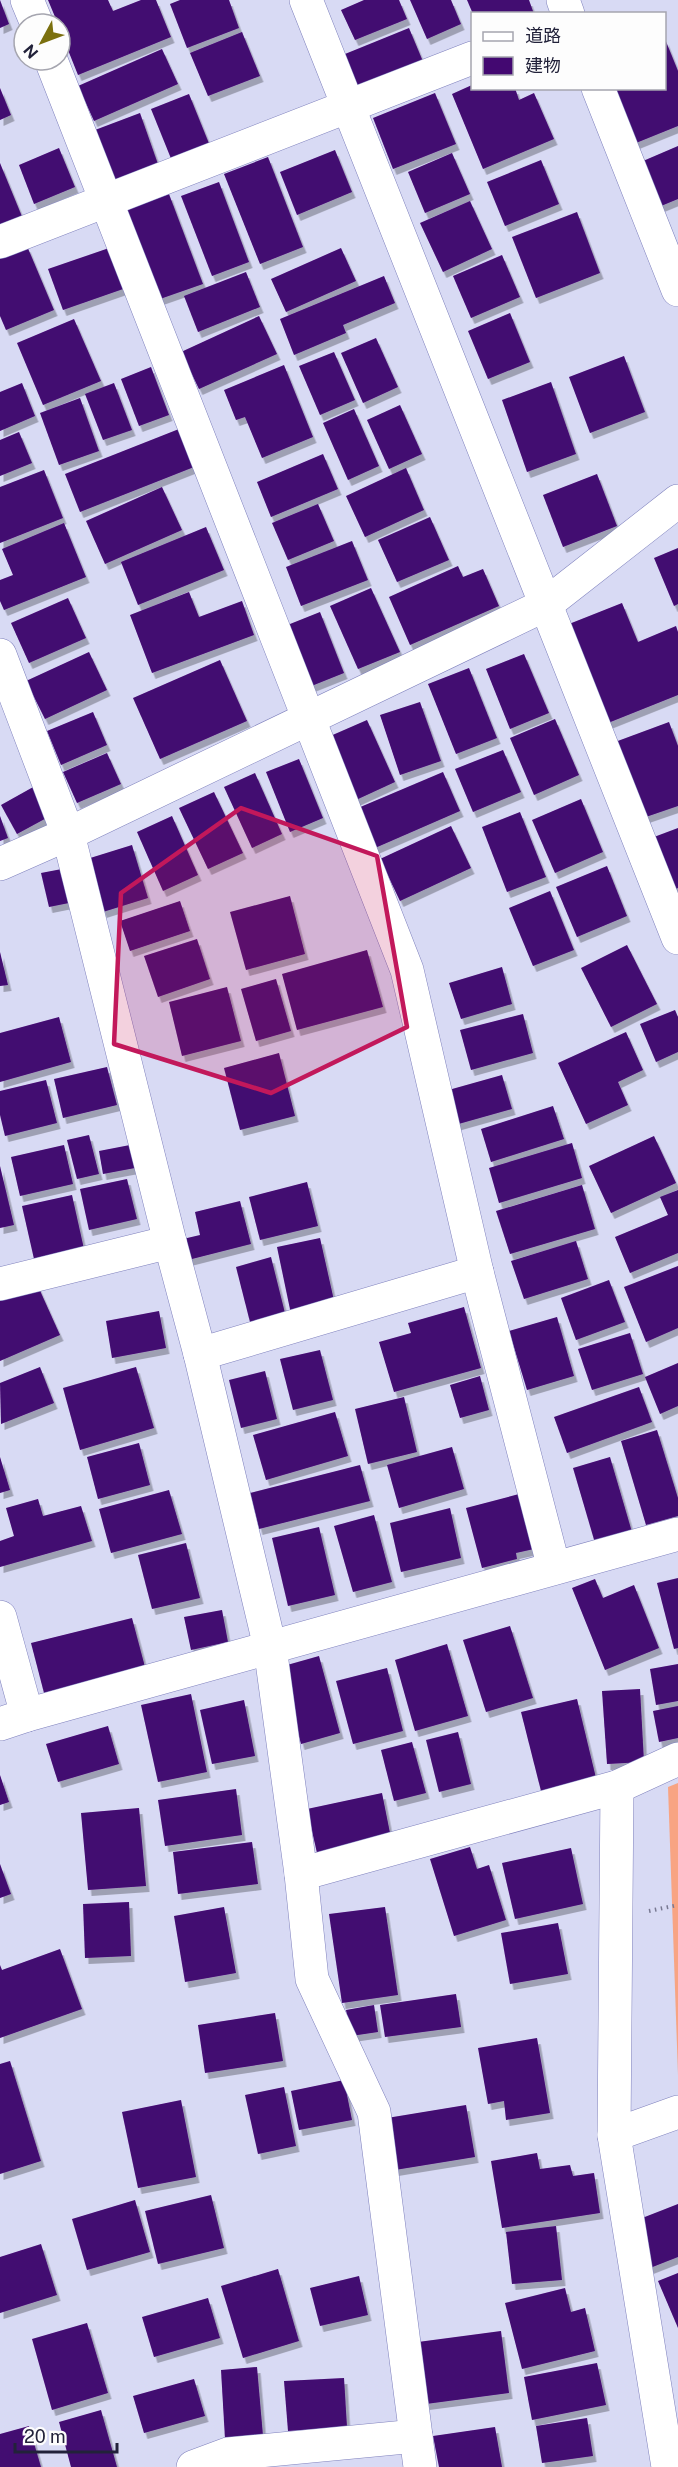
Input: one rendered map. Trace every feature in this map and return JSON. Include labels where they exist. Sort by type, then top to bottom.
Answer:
[{"type":"lane","points":[[306,0],[544,605],[675,920]]},
{"type":"lane","points":[[0,242],[471,58]]},
{"type":"lane","points":[[56,72],[407,970],[477,1272],[554,1568]]},
{"type":"lane","points":[[599,90],[678,290]]},
{"type":"lane","points":[[0,864],[68,834],[544,605],[678,501]]},
{"type":"lane","points":[[0,655],[68,834],[200,1354],[270,1647],[302,1874],[312,1979],[374,2112],[418,2451],[228,2454],[193,2467]]},
{"type":"lane","points":[[0,1284],[170,1242]]},
{"type":"lane","points":[[200,1354],[477,1272]]},
{"type":"lane","points":[[0,1617],[14,1719],[678,1534]]},
{"type":"lane","points":[[302,1874],[617,1787],[678,1759]]},
{"type":"lane","points":[[617,1787],[614,2135],[668,2467]]},
{"type":"lane","points":[[614,2135],[678,2112]]},
{"type":"highlighted area","points":[[241,808],[377,856],[407,1027],[271,1093],[114,1044],[121,893]]},
{"type":"shaded area","points":[[678,1783],[678,2075],[668,1787]]},
{"type":"building","points":[[0,0],[9,24],[0,28]]},
{"type":"building","points":[[48,0],[108,0],[113,11],[141,0],[156,0],[171,37],[78,75],[72,60],[72,12],[53,12]]},
{"type":"building","points":[[180,0],[229,0],[239,28],[187,48],[170,4]]},
{"type":"building","points":[[364,0],[399,0],[407,19],[355,40],[341,10]]},
{"type":"building","points":[[410,0],[451,0],[461,24],[427,39]]},
{"type":"building","points":[[467,0],[529,0],[533,12],[472,12]]},
{"type":"building","points":[[409,28],[424,64],[359,90],[345,54]]},
{"type":"building","points":[[242,32],[260,76],[208,96],[190,53]]},
{"type":"building","points":[[666,41],[678,71],[678,126],[636,143],[614,90],[666,90]]},
{"type":"building","points":[[162,49],[178,84],[94,121],[78,86]]},
{"type":"building","points":[[471,85],[471,90],[516,90],[519,100],[534,93],[554,139],[483,169],[452,94]]},
{"type":"building","points":[[0,88],[11,115],[0,120]]},
{"type":"building","points":[[435,93],[456,144],[393,169],[373,118]]},
{"type":"building","points":[[189,94],[210,146],[172,161],[151,109]]},
{"type":"building","points":[[140,113],[159,167],[114,183],[95,130]]},
{"type":"building","points":[[678,146],[678,199],[661,206],[643,161]]},
{"type":"building","points":[[59,148],[75,187],[34,204],[19,165]]},
{"type":"building","points":[[335,150],[352,192],[297,215],[280,172]]},
{"type":"building","points":[[452,153],[470,194],[425,213],[408,172]]},
{"type":"building","points":[[268,157],[303,247],[260,264],[224,174]]},
{"type":"building","points":[[541,160],[559,204],[505,226],[487,182]]},
{"type":"building","points":[[0,163],[23,219],[0,228]]},
{"type":"building","points":[[219,182],[249,262],[212,276],[181,196]]},
{"type":"building","points":[[169,194],[203,284],[160,299],[126,210]]},
{"type":"building","points":[[470,201],[492,249],[443,272],[420,223]]},
{"type":"building","points":[[577,212],[600,273],[536,298],[512,237]]},
{"type":"building","points":[[27,246],[54,310],[6,330],[0,316],[0,257]]},
{"type":"building","points":[[112,247],[126,288],[63,310],[48,269]]},
{"type":"building","points":[[341,248],[356,281],[286,312],[271,279]]},
{"type":"building","points":[[502,255],[520,297],[471,318],[453,276]]},
{"type":"building","points":[[246,272],[260,307],[198,332],[184,296]]},
{"type":"building","points":[[384,276],[395,303],[343,325],[346,333],[294,355],[280,319]]},
{"type":"building","points":[[510,313],[530,362],[488,379],[468,331]]},
{"type":"building","points":[[259,316],[277,354],[199,389],[181,352]]},
{"type":"building","points":[[74,319],[101,381],[43,405],[17,343]]},
{"type":"building","points":[[376,338],[398,387],[363,403],[341,353]]},
{"type":"building","points":[[334,352],[355,400],[320,415],[299,366]]},
{"type":"building","points":[[624,356],[645,412],[590,433],[569,377]]},
{"type":"building","points":[[284,365],[313,437],[262,458],[245,417],[236,420],[224,390]]},
{"type":"building","points":[[151,367],[169,415],[139,426],[121,379]]},
{"type":"building","points":[[551,382],[576,454],[527,472],[502,400]]},
{"type":"building","points":[[22,383],[35,416],[0,431],[0,392]]},
{"type":"building","points":[[114,383],[132,430],[103,440],[85,394]]},
{"type":"building","points":[[80,398],[99,451],[59,465],[40,413]]},
{"type":"building","points":[[400,405],[422,454],[389,469],[367,420]]},
{"type":"building","points":[[354,409],[379,466],[348,480],[323,423]]},
{"type":"building","points":[[179,429],[194,467],[80,512],[65,474]]},
{"type":"building","points":[[19,432],[32,463],[0,476],[0,440]]},
{"type":"building","points":[[323,454],[338,489],[271,517],[257,482]]},
{"type":"building","points":[[406,468],[424,510],[365,537],[346,496]]},
{"type":"building","points":[[44,470],[63,518],[0,543],[0,487]]},
{"type":"building","points":[[597,474],[617,526],[563,547],[543,495]]},
{"type":"building","points":[[162,487],[182,530],[105,564],[86,521]]},
{"type":"building","points":[[318,504],[334,541],[288,560],[272,523]]},
{"type":"building","points":[[430,517],[449,560],[397,582],[378,540]]},
{"type":"building","points":[[64,523],[86,577],[4,610],[0,601],[0,580],[13,575],[2,549]]},
{"type":"building","points":[[206,527],[224,570],[138,605],[121,562]]},
{"type":"building","points":[[352,541],[368,580],[301,606],[286,567]]},
{"type":"building","points":[[678,548],[678,604],[674,606],[654,558]]},
{"type":"building","points":[[458,566],[463,577],[483,569],[499,606],[410,645],[389,597]]},
{"type":"building","points":[[371,588],[400,652],[358,669],[330,606]]},
{"type":"building","points":[[189,592],[199,617],[242,601],[254,635],[152,673],[130,615]]},
{"type":"building","points":[[68,598],[86,638],[29,663],[11,623]]},
{"type":"building","points":[[622,603],[638,642],[676,626],[678,632],[678,695],[608,723],[569,624]]},
{"type":"building","points":[[320,612],[344,673],[309,687],[285,626]]},
{"type":"building","points":[[89,652],[107,690],[45,719],[26,681]]},
{"type":"building","points":[[524,654],[549,713],[510,729],[486,669]]},
{"type":"building","points":[[220,660],[247,721],[160,759],[133,698]]},
{"type":"building","points":[[469,668],[497,738],[456,754],[428,684]]},
{"type":"building","points":[[420,702],[441,761],[400,775],[380,715]]},
{"type":"building","points":[[93,712],[107,745],[61,765],[47,731]]},
{"type":"building","points":[[555,719],[579,775],[534,795],[510,738]]},
{"type":"building","points":[[367,720],[395,782],[356,800],[328,737]]},
{"type":"building","points":[[669,722],[678,746],[678,806],[643,818],[615,742]]},
{"type":"building","points":[[503,750],[521,792],[473,812],[455,769]]},
{"type":"building","points":[[107,753],[121,784],[77,803],[63,772]]},
{"type":"building","points":[[299,759],[323,818],[290,832],[266,772]]},
{"type":"building","points":[[443,772],[460,811],[375,848],[358,808]]},
{"type":"building","points":[[255,773],[282,834],[252,848],[224,787]]},
{"type":"building","points":[[35,786],[52,815],[17,834],[1,805]]},
{"type":"building","points":[[214,792],[243,853],[208,869],[179,808]]},
{"type":"building","points":[[581,799],[603,852],[555,873],[532,820]]},
{"type":"building","points":[[520,812],[546,877],[507,892],[482,827]]},
{"type":"building","points":[[0,816],[8,838],[0,841]]},
{"type":"building","points":[[172,816],[198,875],[163,891],[137,832]]},
{"type":"building","points":[[451,826],[471,868],[400,901],[380,859]]},
{"type":"building","points":[[678,828],[678,888],[673,890],[654,837]]},
{"type":"building","points":[[132,845],[148,898],[103,912],[87,859]]},
{"type":"building","points":[[607,866],[627,916],[577,937],[556,887]]},
{"type":"building","points":[[67,868],[74,902],[49,907],[41,873]]},
{"type":"building","points":[[550,891],[574,950],[533,966],[509,908]]},
{"type":"building","points":[[290,896],[305,954],[246,970],[230,912]]},
{"type":"building","points":[[180,901],[190,931],[130,951],[120,921]]},
{"type":"building","points":[[197,939],[210,979],[158,997],[144,956]]},
{"type":"building","points":[[627,945],[657,1004],[611,1027],[581,968]]},
{"type":"building","points":[[367,950],[383,1007],[297,1030],[282,974]]},
{"type":"building","points":[[0,952],[8,985],[0,986]]},
{"type":"building","points":[[502,967],[512,1004],[461,1019],[449,983]]},
{"type":"building","points":[[276,979],[291,1031],[256,1041],[241,989]]},
{"type":"building","points":[[227,987],[241,1041],[182,1056],[169,1002]]},
{"type":"building","points":[[675,1010],[678,1017],[678,1052],[656,1062],[640,1024]]},
{"type":"building","points":[[523,1014],[533,1053],[471,1070],[460,1030]]},
{"type":"building","points":[[59,1017],[71,1062],[0,1082],[0,1033]]},
{"type":"building","points":[[626,1032],[643,1070],[618,1082],[628,1105],[586,1124],[558,1063]]},
{"type":"building","points":[[279,1053],[295,1116],[240,1130],[224,1068]]},
{"type":"building","points":[[107,1067],[117,1105],[63,1118],[54,1079]]},
{"type":"building","points":[[502,1075],[512,1109],[455,1125],[445,1091]]},
{"type":"building","points":[[46,1080],[57,1123],[5,1136],[0,1115],[0,1091]]},
{"type":"building","points":[[553,1106],[564,1139],[491,1162],[481,1129]]},
{"type":"building","points":[[89,1135],[99,1174],[77,1179],[67,1140]]},
{"type":"building","points":[[654,1136],[676,1183],[611,1213],[589,1166]]},
{"type":"building","points":[[572,1143],[582,1178],[499,1203],[489,1168]]},
{"type":"building","points":[[64,1145],[73,1184],[20,1196],[11,1157]]},
{"type":"building","points":[[130,1145],[135,1168],[103,1174],[99,1151]]},
{"type":"building","points":[[0,1166],[14,1225],[0,1228]]},
{"type":"building","points":[[127,1179],[137,1219],[89,1230],[80,1189]]},
{"type":"building","points":[[307,1182],[318,1226],[260,1240],[249,1197]]},
{"type":"building","points":[[582,1185],[595,1229],[510,1254],[496,1211]]},
{"type":"building","points":[[678,1190],[678,1253],[630,1273],[615,1237],[668,1215],[660,1197]]},
{"type":"building","points":[[72,1195],[84,1249],[34,1259],[22,1206]]},
{"type":"building","points":[[240,1201],[251,1244],[188,1260],[183,1239],[200,1235],[195,1212]]},
{"type":"building","points":[[320,1238],[335,1305],[291,1314],[277,1247]]},
{"type":"building","points":[[576,1241],[588,1279],[524,1299],[511,1261]]},
{"type":"building","points":[[271,1257],[286,1317],[251,1326],[236,1267]]},
{"type":"building","points":[[678,1266],[678,1328],[646,1342],[624,1287]]},
{"type":"building","points":[[609,1280],[625,1322],[576,1340],[561,1298]]},
{"type":"building","points":[[37,1284],[60,1335],[0,1361],[0,1301]]},
{"type":"building","points":[[464,1307],[481,1368],[394,1392],[379,1342],[411,1333],[408,1323]]},
{"type":"building","points":[[159,1311],[166,1348],[112,1358],[106,1321]]},
{"type":"building","points":[[557,1317],[574,1376],[527,1390],[509,1331]]},
{"type":"building","points":[[630,1333],[643,1374],[592,1390],[578,1349]]},
{"type":"building","points":[[320,1350],[333,1400],[293,1410],[280,1359]]},
{"type":"building","points":[[678,1363],[678,1406],[660,1414],[645,1377]]},
{"type":"building","points":[[40,1367],[54,1403],[1,1424],[0,1383]]},
{"type":"building","points":[[136,1367],[154,1428],[80,1450],[63,1388]]},
{"type":"building","points":[[265,1371],[277,1419],[241,1428],[229,1380]]},
{"type":"building","points":[[480,1376],[489,1410],[460,1418],[450,1385]]},
{"type":"building","points":[[639,1387],[652,1422],[567,1453],[554,1417]]},
{"type":"building","points":[[404,1397],[417,1452],[368,1464],[355,1409]]},
{"type":"building","points":[[335,1412],[348,1456],[266,1480],[253,1435]]},
{"type":"building","points":[[657,1430],[678,1498],[678,1516],[646,1525],[621,1441]]},
{"type":"building","points":[[139,1443],[150,1485],[98,1499],[87,1457]]},
{"type":"building","points":[[452,1447],[464,1489],[399,1508],[387,1465]]},
{"type":"building","points":[[0,1457],[10,1490],[0,1493]]},
{"type":"building","points":[[610,1457],[632,1532],[595,1543],[573,1468]]},
{"type":"building","points":[[360,1465],[370,1501],[259,1529],[250,1493]]},
{"type":"building","points":[[169,1490],[182,1534],[111,1553],[99,1509]]},
{"type":"building","points":[[519,1494],[534,1549],[516,1553],[517,1559],[482,1568],[466,1508]]},
{"type":"building","points":[[38,1499],[43,1516],[81,1506],[92,1541],[0,1567],[0,1541],[14,1536],[6,1508]]},
{"type":"building","points":[[450,1508],[461,1558],[401,1572],[390,1523]]},
{"type":"building","points":[[374,1515],[392,1582],[353,1592],[334,1526]]},
{"type":"building","points":[[319,1527],[335,1595],[288,1606],[272,1538]]},
{"type":"building","points":[[186,1543],[200,1598],[152,1609],[138,1555]]},
{"type":"building","points":[[678,1578],[678,1648],[674,1649],[657,1583]]},
{"type":"building","points":[[595,1579],[603,1598],[634,1585],[659,1648],[605,1670],[572,1588]]},
{"type":"building","points":[[222,1610],[228,1642],[191,1650],[184,1617]]},
{"type":"building","points":[[132,1618],[145,1667],[44,1693],[31,1643]]},
{"type":"building","points":[[510,1626],[533,1698],[486,1712],[463,1640]]},
{"type":"building","points":[[447,1644],[468,1716],[415,1731],[395,1660]]},
{"type":"building","points":[[319,1656],[340,1733],[301,1744],[280,1667]]},
{"type":"building","points":[[678,1664],[678,1701],[656,1705],[650,1669]]},
{"type":"building","points":[[387,1668],[403,1731],[353,1744],[336,1681]]},
{"type":"building","points":[[640,1689],[644,1762],[607,1764],[602,1691]]},
{"type":"building","points":[[191,1694],[207,1772],[158,1782],[141,1705]]},
{"type":"building","points":[[577,1699],[596,1778],[541,1791],[521,1712]]},
{"type":"building","points":[[244,1700],[255,1756],[212,1764],[200,1710]]},
{"type":"building","points":[[678,1706],[678,1738],[659,1742],[653,1711]]},
{"type":"building","points":[[108,1726],[119,1764],[58,1782],[46,1744]]},
{"type":"building","points":[[458,1732],[471,1784],[439,1792],[426,1740]]},
{"type":"building","points":[[412,1742],[426,1793],[394,1801],[381,1750]]},
{"type":"building","points":[[0,1775],[9,1802],[0,1805]]},
{"type":"building","points":[[236,1789],[242,1835],[165,1846],[158,1800]]},
{"type":"building","points":[[382,1793],[391,1838],[317,1853],[307,1809]]},
{"type":"building","points":[[139,1808],[146,1886],[88,1890],[81,1813]]},
{"type":"building","points":[[252,1842],[258,1884],[178,1894],[173,1852]]},
{"type":"building","points":[[470,1847],[477,1869],[489,1865],[506,1920],[454,1936],[430,1859]]},
{"type":"building","points":[[571,1848],[583,1904],[515,1919],[502,1863]]},
{"type":"building","points":[[0,1864],[11,1894],[0,1898]]},
{"type":"building","points":[[129,1902],[131,1956],[85,1958],[83,1904]]},
{"type":"building","points":[[224,1907],[236,1973],[185,1982],[174,1916]]},
{"type":"building","points":[[385,1907],[398,1995],[342,2003],[329,1914]]},
{"type":"building","points":[[558,1923],[568,1974],[510,1984],[501,1933]]},
{"type":"building","points":[[60,1949],[82,2009],[0,2038],[0,1965],[2,1970]]},
{"type":"building","points":[[456,1994],[461,2027],[385,2037],[380,2005]]},
{"type":"building","points":[[374,2005],[378,2032],[351,2036],[346,2010]]},
{"type":"building","points":[[275,2013],[283,2061],[205,2073],[198,2025]]},
{"type":"building","points":[[537,2038],[550,2113],[506,2120],[504,2101],[488,2104],[478,2048]]},
{"type":"building","points":[[10,2061],[41,2161],[0,2174],[0,2064]]},
{"type":"building","points":[[344,2080],[352,2120],[299,2130],[291,2091]]},
{"type":"building","points":[[284,2087],[296,2146],[258,2154],[245,2095]]},
{"type":"building","points":[[181,2100],[196,2177],[138,2188],[122,2112]]},
{"type":"building","points":[[466,2105],[475,2157],[395,2170],[387,2118]]},
{"type":"building","points":[[537,2153],[540,2169],[570,2165],[573,2176],[594,2173],[600,2213],[502,2228],[491,2161]]},
{"type":"building","points":[[211,2195],[224,2248],[158,2264],[145,2211]]},
{"type":"building","points":[[135,2200],[150,2252],[87,2270],[72,2219]]},
{"type":"building","points":[[678,2204],[678,2257],[650,2268],[632,2222]]},
{"type":"building","points":[[556,2226],[562,2280],[512,2284],[506,2232]]},
{"type":"building","points":[[41,2244],[57,2295],[0,2313],[0,2257]]},
{"type":"building","points":[[278,2269],[299,2341],[243,2358],[221,2286]]},
{"type":"building","points":[[678,2273],[678,2328],[658,2281]]},
{"type":"building","points":[[359,2276],[368,2315],[320,2326],[310,2288]]},
{"type":"building","points":[[565,2288],[571,2312],[585,2308],[595,2351],[522,2369],[505,2303]]},
{"type":"building","points":[[208,2298],[220,2338],[154,2357],[142,2317]]},
{"type":"building","points":[[87,2323],[108,2393],[52,2410],[32,2339]]},
{"type":"building","points":[[501,2331],[509,2393],[426,2404],[418,2342]]},
{"type":"building","points":[[597,2363],[606,2405],[532,2420],[524,2377]]},
{"type":"building","points":[[257,2367],[263,2436],[225,2439],[221,2370]]},
{"type":"building","points":[[344,2378],[347,2427],[288,2431],[284,2381]]},
{"type":"building","points":[[194,2379],[205,2416],[144,2433],[133,2396]]},
{"type":"building","points":[[101,2410],[117,2467],[71,2467],[59,2422]]},
{"type":"building","points":[[587,2418],[593,2456],[542,2463],[536,2426]]},
{"type":"building","points":[[29,2426],[41,2467],[0,2467],[0,2434]]},
{"type":"building","points":[[495,2427],[502,2467],[439,2467],[433,2436]]}]
